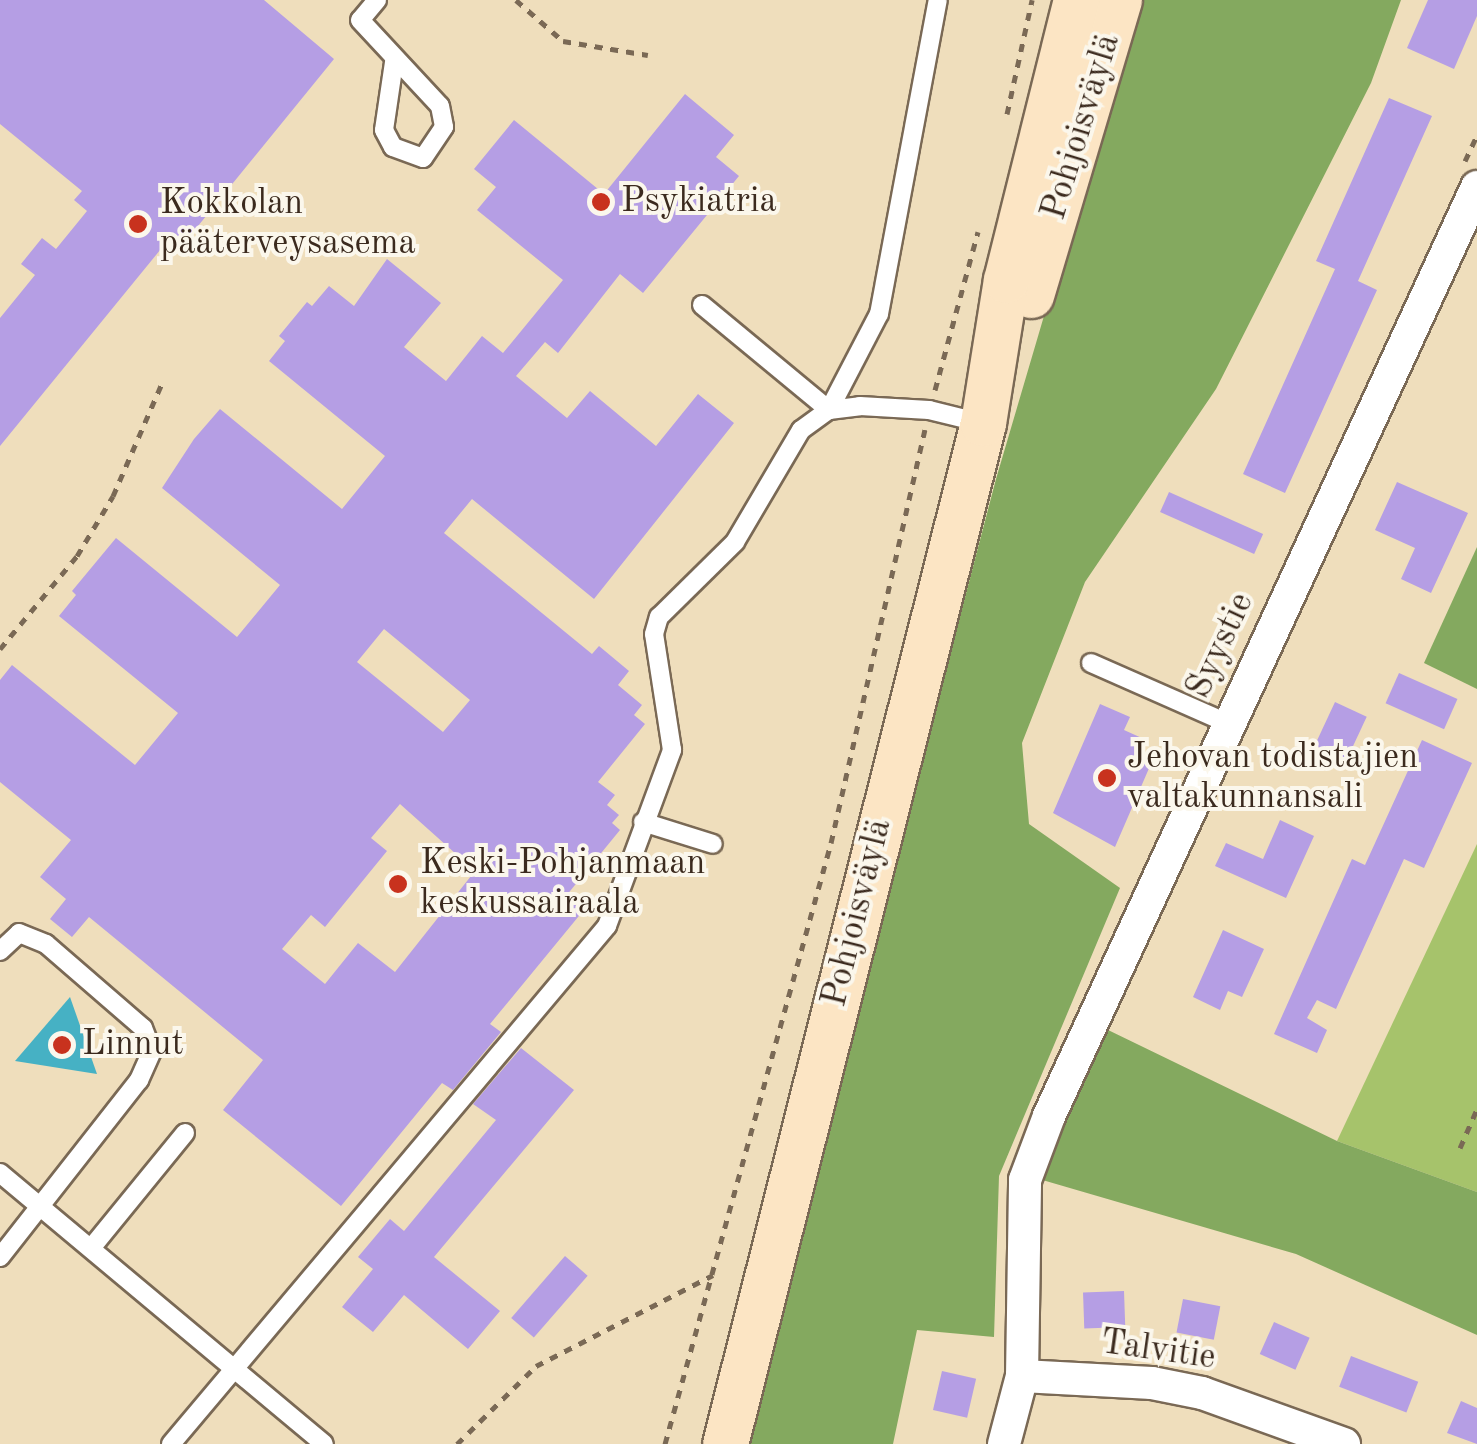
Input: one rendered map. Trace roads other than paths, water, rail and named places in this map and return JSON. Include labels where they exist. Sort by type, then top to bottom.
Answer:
[{"type":"main road","name":"Pohjoisväylä","points":[[725,1430],[983,424],[1006,280],[1076,0]]},
{"type":"main road","name":"Pohjoisväylä","points":[[983,424],[1036,283],[1119,0]]},
{"type":"street","name":"Syystie","points":[[1022,1376],[1025,1180],[1084,1035],[1477,187]]},
{"type":"street","points":[[1004,1444],[1022,1376]]},
{"type":"street","name":"Talvitie","points":[[1022,1376],[1152,1382],[1202,1393],[1344,1444]]},
{"type":"lane","points":[[376,0],[360,20],[394,62],[427,85],[440,106],[444,127],[424,158],[392,147],[384,130],[394,62]]},
{"type":"lane","points":[[171,1444],[235,1364],[574,970],[615,909],[643,822],[672,750],[654,634],[660,617],[734,542],[801,430],[830,410],[879,314],[938,0]]},
{"type":"lane","points":[[702,305],[830,410],[930,410],[983,424]]},
{"type":"lane","points":[[1091,664],[1229,724]]},
{"type":"lane","points":[[643,822],[712,844]]},
{"type":"lane","points":[[0,952],[20,934],[32,936],[150,1038],[150,1063],[139,1080],[0,1257]]},
{"type":"lane","points":[[92,1247],[185,1133]]},
{"type":"lane","points":[[0,1174],[235,1364],[324,1444]]},
{"type":"water","points":[[70,997],[97,1074],[15,1061]]},
{"type":"place","name":"Psykiatria","points":[[601,202]]},
{"type":"place","name":"Kokkolan pääterveysasema","points":[[138,224]]},
{"type":"place","name":"Jehovan todistajien valtakunnansali","points":[[1107,778]]},
{"type":"place","name":"Keski-Pohjanmaan keskussairaala","points":[[398,884]]},
{"type":"place","name":"Linnut","points":[[62,1045]]}]
